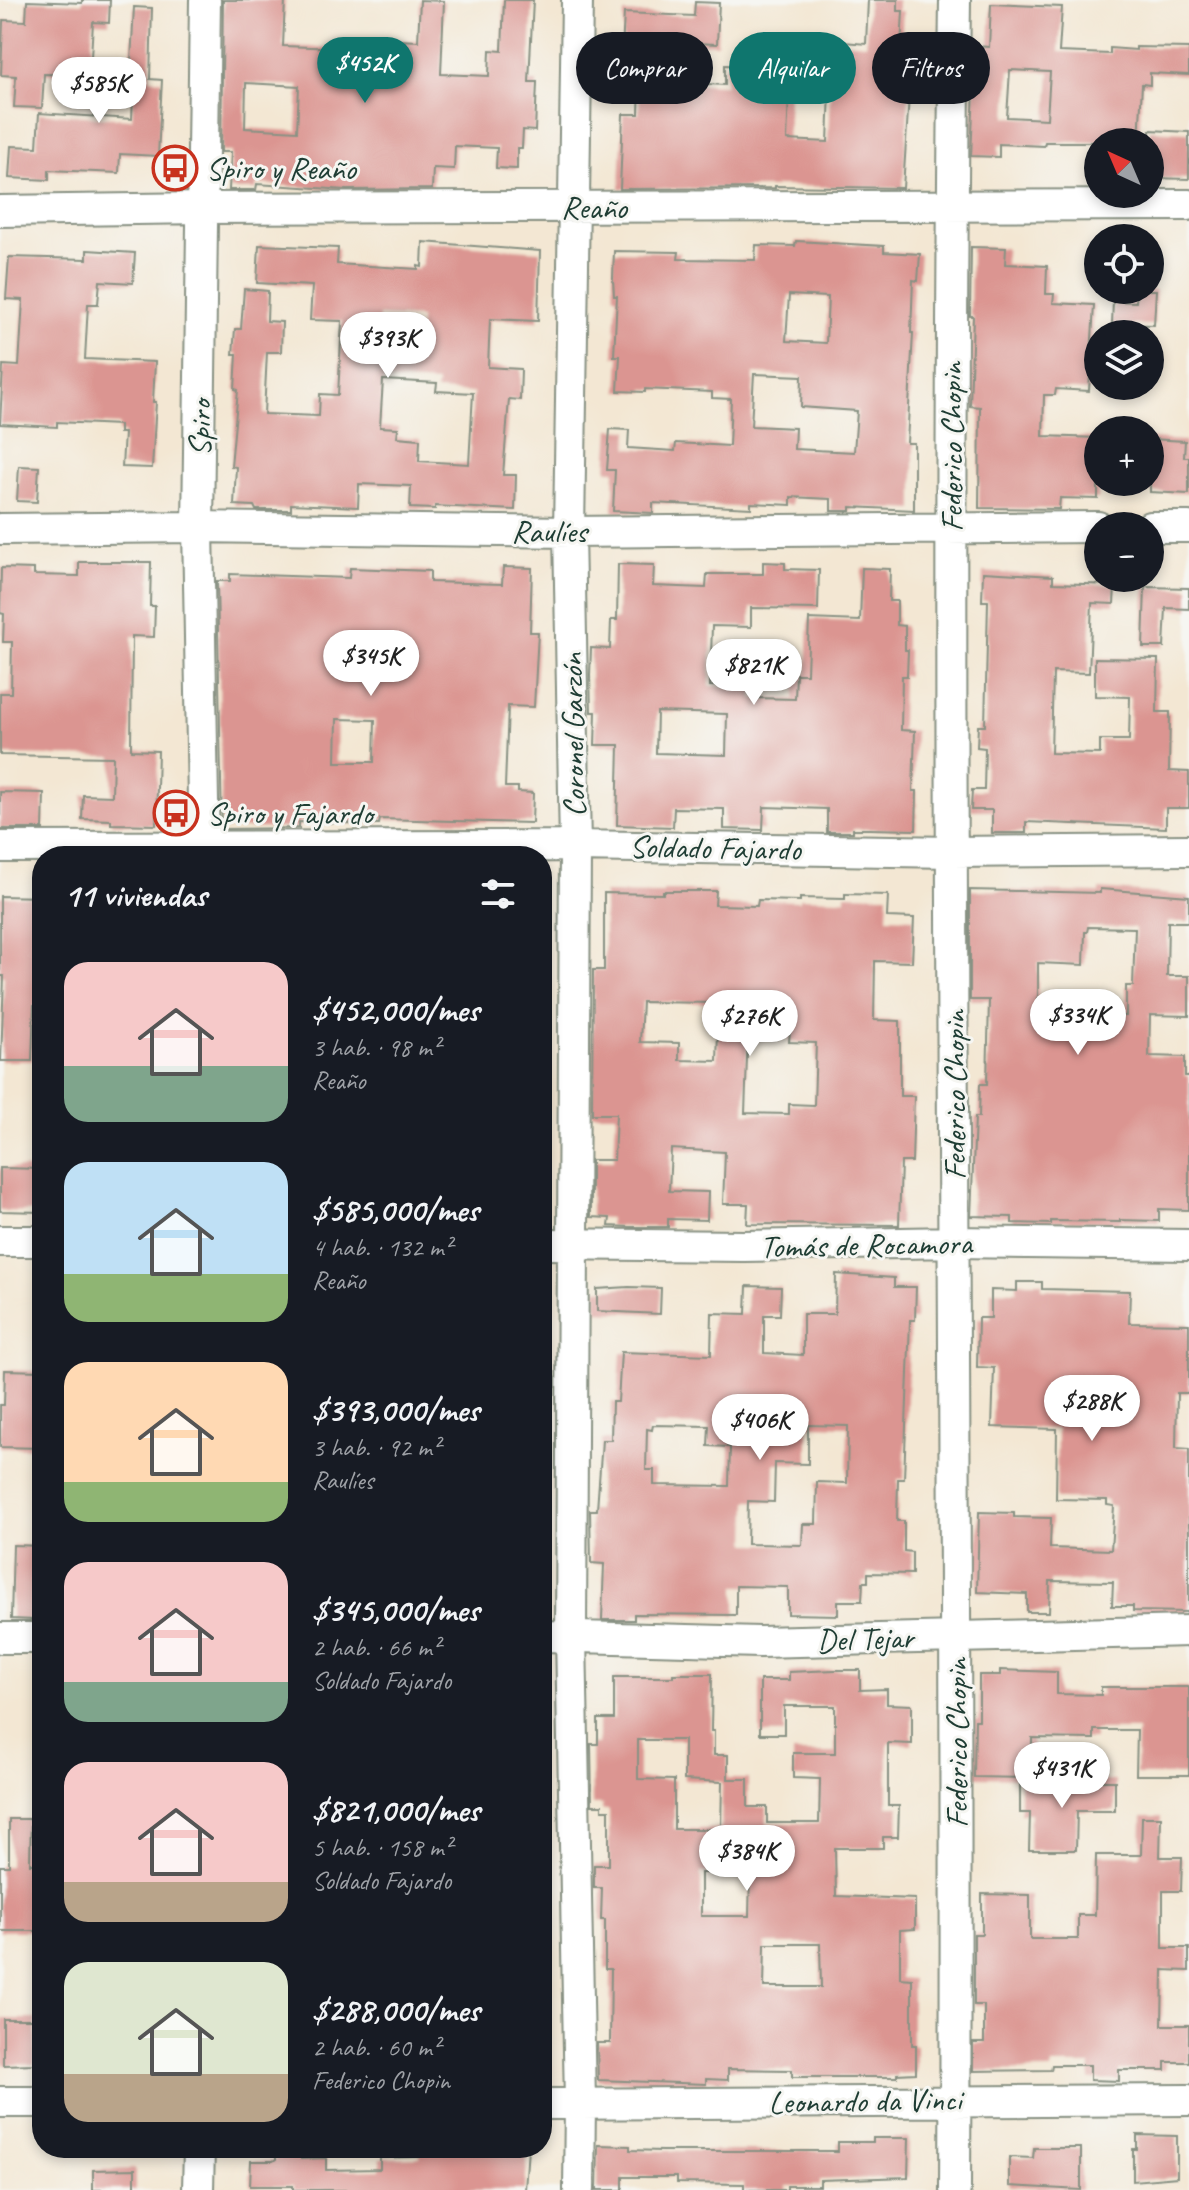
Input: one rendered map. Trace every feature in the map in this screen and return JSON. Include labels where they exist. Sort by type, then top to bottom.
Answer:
[{"type":"street","name":"Spiro","points":[[204,846],[198,527],[205,0]]},
{"type":"street","name":"Coronel Garzón","points":[[577,0],[569,532],[575,846],[573,1244],[556,1636],[580,2103],[579,2190]]},
{"type":"street","name":"Federico Chopin","points":[[955,0],[950,528],[956,1636],[955,2190]]},
{"type":"street","name":"Reaño","points":[[0,211],[1189,205]]},
{"type":"street","name":"Raulíes","points":[[0,529],[198,527],[569,532],[1084,527]]},
{"type":"street","points":[[1164,527],[1189,527]]},
{"type":"street","name":"Soldado Fajardo","points":[[552,846],[953,852],[1189,850]]},
{"type":"street","name":"Soldado Fajardo","points":[[0,847],[32,848]]},
{"type":"street","points":[[0,1241],[32,1241]]},
{"type":"street","name":"Tomás de Rocamora","points":[[552,1244],[744,1246],[954,1242],[1189,1245]]},
{"type":"street","name":"Del Tejar","points":[[556,1636],[760,1642],[1189,1631]]},
{"type":"street","points":[[0,1638],[32,1638]]},
{"type":"street","name":"Leonardo da Vinci","points":[[552,2104],[1189,2100]]},
{"type":"street","points":[[0,2102],[32,2102]]},
{"type":"street","points":[[198,2190],[199,2158]]},
{"type":"building","points":[[82,0],[110,0],[109,23],[93,22],[90,75],[44,74],[42,108],[14,107],[16,76],[1,75],[3,20],[26,21],[27,1],[82,3]]},
{"type":"building","points":[[223,0],[285,0],[283,46],[338,48],[338,62],[395,65],[397,40],[418,41],[420,0],[444,1],[441,74],[489,76],[490,50],[502,51],[504,0],[533,0],[529,82],[537,82],[535,131],[523,130],[522,148],[517,148],[517,169],[496,168],[497,148],[455,146],[454,169],[433,168],[432,189],[347,190],[257,184],[256,190],[229,190],[231,152],[221,152]],"holes":[[[246,83],[299,86],[297,131],[245,128]]]},
{"type":"building","points":[[868,0],[898,0],[898,11],[903,11],[902,32],[872,32],[872,104],[908,104],[903,188],[775,186],[620,189],[623,114],[639,114],[639,104],[713,104],[713,84],[725,85],[725,65],[729,65],[729,104],[789,104],[787,140],[828,142],[829,104],[856,104],[856,43],[866,44]]},
{"type":"building","points":[[695,2],[719,3],[717,44],[713,44],[713,32],[623,32],[624,13],[694,16]]},
{"type":"building","points":[[991,4],[1062,7],[1059,52],[1110,54],[1110,48],[1189,48],[1189,75],[1150,73],[1150,85],[1142,84],[1140,128],[1084,128],[1084,142],[1045,142],[1044,146],[999,144],[999,157],[971,156],[973,104],[990,104]],"holes":[[[1010,70],[1050,72],[1047,119],[1007,117]]]},
{"type":"building","points":[[134,7],[152,8],[150,79],[162,80],[158,156],[120,154],[119,173],[49,170],[49,180],[9,178],[11,146],[37,147],[39,113],[132,119],[134,79],[130,79]]},
{"type":"building","points":[[1164,131],[1189,132],[1189,179],[1164,178]]},
{"type":"building","points":[[796,241],[884,246],[884,252],[920,254],[918,281],[913,280],[907,443],[914,443],[914,510],[851,507],[851,511],[831,511],[831,499],[791,497],[791,505],[751,503],[751,508],[653,503],[653,513],[613,511],[615,470],[607,470],[610,429],[629,430],[628,448],[675,451],[676,443],[729,446],[731,399],[712,398],[712,392],[618,391],[620,356],[614,356],[617,296],[614,296],[614,251],[679,252],[678,259],[755,260],[756,245],[795,246]],"holes":[[[789,295],[828,297],[826,343],[786,341]],[[754,374],[802,376],[801,407],[857,411],[854,452],[794,449],[795,428],[751,426]]]},
{"type":"building","points":[[423,242],[540,251],[538,321],[490,319],[488,367],[521,369],[520,400],[509,399],[503,475],[516,475],[515,510],[435,506],[435,509],[410,508],[411,486],[359,484],[358,507],[291,504],[291,510],[256,510],[254,506],[234,505],[236,467],[231,466],[238,390],[235,389],[237,354],[233,354],[235,329],[241,329],[244,289],[268,291],[267,321],[282,322],[281,352],[267,352],[264,414],[319,416],[320,394],[338,395],[342,321],[310,320],[312,286],[257,283],[259,245],[338,248],[337,264],[422,267]],"holes":[[[379,316],[420,318],[418,361],[377,359]],[[383,380],[437,383],[436,391],[473,393],[469,464],[419,461],[420,439],[397,437],[398,428],[380,427]]]},
{"type":"building","points":[[971,247],[1006,248],[1005,264],[1047,266],[1046,294],[1054,294],[1053,303],[1094,305],[1093,320],[1084,320],[1084,391],[1056,389],[1055,395],[1044,395],[1043,436],[1084,437],[1084,496],[1098,496],[1098,499],[1060,498],[1059,509],[979,508],[980,407],[970,406],[973,316],[970,316]]},
{"type":"building","points":[[87,250],[135,253],[133,283],[100,281],[98,304],[88,304],[85,359],[155,362],[152,468],[122,467],[124,433],[119,433],[119,425],[57,422],[57,427],[0,424],[3,365],[19,366],[23,300],[6,299],[9,257],[87,259]]},
{"type":"building","points":[[1113,304],[1155,304],[1154,320],[1112,320]]},
{"type":"building","points":[[1164,440],[1185,441],[1184,457],[1189,457],[1189,494],[1164,493]]},
{"type":"building","points":[[19,466],[39,467],[37,502],[17,501]]},
{"type":"building","points":[[79,562],[151,562],[150,606],[155,606],[154,637],[132,636],[131,750],[158,751],[156,825],[111,824],[111,820],[82,819],[83,795],[112,796],[113,757],[0,755],[0,693],[11,693],[12,642],[3,642],[1,568],[34,569],[34,575],[79,576]]},
{"type":"building","points":[[763,562],[785,563],[785,569],[819,570],[818,609],[751,608],[751,627],[712,626],[710,686],[754,687],[753,698],[795,699],[796,674],[807,674],[809,619],[860,621],[862,568],[890,569],[889,601],[897,601],[897,625],[905,626],[905,650],[908,650],[907,676],[902,676],[901,730],[915,731],[913,791],[917,791],[916,830],[853,829],[853,832],[827,832],[827,809],[764,807],[763,830],[724,829],[724,809],[674,808],[673,827],[617,825],[619,745],[595,745],[596,712],[591,712],[590,675],[591,648],[610,649],[611,620],[617,620],[618,564],[654,565],[653,586],[706,588],[707,574],[763,574]],"holes":[[[657,712],[727,714],[726,755],[656,753]]]},
{"type":"building","points":[[503,567],[532,568],[530,632],[538,632],[534,707],[508,706],[505,787],[518,787],[518,792],[533,793],[532,823],[380,819],[379,824],[299,822],[299,828],[222,829],[217,581],[230,581],[230,574],[349,578],[350,568],[430,571],[430,582],[502,584]],"holes":[[[337,719],[375,720],[374,762],[336,762]]]},
{"type":"building","points":[[983,572],[1053,576],[1053,583],[1084,584],[1084,592],[1115,592],[1114,604],[1092,603],[1089,673],[1053,672],[1051,753],[1100,754],[1100,740],[1129,740],[1130,697],[1095,696],[1095,658],[1158,659],[1157,712],[1170,712],[1169,771],[1189,772],[1189,808],[1166,808],[1166,828],[1026,822],[1026,833],[992,833],[992,810],[971,810],[972,790],[984,790],[985,748],[977,747],[978,726],[985,726],[988,601],[982,601]]},
{"type":"building","points":[[1164,587],[1189,588],[1189,609],[1166,608],[1164,647],[1143,647],[1145,592],[1164,592]]},
{"type":"building","points":[[0,792],[44,793],[43,829],[0,829]]},
{"type":"building","points":[[1100,889],[1189,896],[1189,922],[1168,922],[1167,976],[1189,976],[1189,1016],[1150,1015],[1149,1056],[1185,1057],[1185,1076],[1189,1076],[1189,1210],[1159,1209],[1159,1221],[1051,1221],[1051,1224],[1012,1223],[1012,1217],[971,1216],[975,1117],[979,1117],[980,1084],[987,1084],[989,1000],[970,1000],[970,890],[1100,893]],"holes":[[[1088,927],[1135,928],[1133,986],[1126,986],[1126,1016],[1063,1014],[1063,1002],[1038,1002],[1038,963],[1084,965],[1085,932]]]},
{"type":"building","points":[[663,891],[716,891],[715,905],[757,906],[758,900],[845,899],[845,894],[888,895],[887,917],[914,918],[912,962],[875,961],[874,1020],[900,1021],[900,1096],[914,1096],[912,1162],[901,1162],[899,1225],[747,1224],[748,1204],[723,1204],[725,1152],[671,1149],[669,1191],[708,1192],[707,1220],[668,1219],[668,1227],[630,1227],[609,1226],[610,1218],[591,1217],[591,1160],[614,1160],[616,1114],[592,1114],[593,970],[604,970],[604,893],[663,894]],"holes":[[[642,1002],[719,1003],[717,1061],[679,1060],[679,1043],[640,1042]],[[748,1030],[790,1031],[789,1042],[816,1043],[814,1105],[789,1104],[789,1114],[745,1113]]]},
{"type":"building","points":[[0,896],[32,897],[32,1061],[1,1061],[4,976],[0,976]]},
{"type":"building","points":[[0,1168],[32,1169],[32,1212],[0,1211]]},
{"type":"building","points":[[836,1274],[894,1278],[894,1287],[916,1287],[915,1320],[910,1320],[904,1479],[898,1479],[897,1521],[904,1521],[904,1551],[912,1552],[912,1574],[868,1573],[868,1582],[863,1582],[862,1601],[838,1601],[838,1615],[788,1614],[788,1587],[736,1586],[736,1615],[634,1614],[634,1620],[602,1620],[604,1564],[591,1563],[590,1510],[597,1510],[602,1440],[611,1440],[612,1402],[618,1402],[621,1352],[711,1355],[712,1313],[746,1314],[747,1286],[781,1287],[780,1315],[764,1315],[764,1353],[803,1355],[803,1314],[835,1314]],"holes":[[[653,1425],[709,1426],[708,1446],[730,1447],[729,1486],[654,1485],[654,1470],[646,1470],[647,1429],[652,1430]],[[808,1425],[848,1426],[847,1483],[817,1482],[816,1524],[803,1524],[802,1545],[747,1544],[748,1501],[774,1502],[775,1463],[808,1464]]]},
{"type":"building","points":[[1017,1282],[1042,1282],[1042,1289],[1130,1291],[1129,1323],[1189,1324],[1189,1393],[1177,1393],[1176,1448],[1189,1449],[1189,1612],[1133,1611],[1133,1606],[1112,1606],[1113,1582],[1050,1581],[1049,1612],[1027,1612],[1027,1594],[977,1592],[979,1512],[1051,1518],[1050,1548],[1111,1550],[1114,1506],[1107,1505],[1107,1500],[1056,1499],[1057,1429],[992,1427],[994,1368],[977,1367],[978,1318],[991,1318],[991,1290],[1017,1291]]},
{"type":"building","points":[[661,1288],[660,1314],[597,1311],[597,1289]]},
{"type":"building","points":[[5,1370],[32,1371],[32,1448],[0,1447],[0,1405],[4,1405]]},
{"type":"building","points":[[13,1545],[32,1546],[32,1620],[11,1619]]},
{"type":"building","points":[[860,1670],[860,1690],[887,1689],[887,1704],[912,1705],[912,1744],[888,1743],[888,1806],[899,1806],[898,1837],[883,1837],[883,1848],[835,1848],[836,1896],[915,1899],[915,1929],[900,1930],[900,1978],[912,1979],[912,2045],[916,2045],[916,2073],[897,2074],[897,2077],[792,2077],[792,2070],[728,2069],[728,2080],[706,2079],[706,2084],[598,2080],[597,2043],[610,2043],[611,1969],[605,1969],[602,1888],[594,1888],[594,1865],[609,1865],[609,1810],[602,1810],[602,1805],[592,1805],[591,1744],[598,1744],[598,1719],[614,1719],[614,1677],[712,1674],[711,1731],[714,1731],[714,1755],[728,1755],[728,1779],[748,1779],[748,1807],[767,1807],[767,1823],[819,1823],[820,1779],[793,1778],[793,1753],[835,1753],[835,1706],[784,1706],[784,1734],[760,1734],[760,1680],[789,1680],[789,1672]],"holes":[[[638,1740],[684,1740],[684,1780],[722,1782],[721,1829],[674,1829],[674,1780],[638,1779]],[[701,1873],[750,1873],[749,1916],[701,1916]],[[765,1944],[820,1944],[821,1987],[764,1987]]]},
{"type":"building","points":[[1000,1670],[1057,1672],[1057,1694],[1101,1695],[1101,1687],[1189,1687],[1189,1775],[1136,1775],[1137,1730],[1094,1730],[1094,1739],[1032,1738],[1032,1778],[974,1777],[979,1675],[1000,1675]]},
{"type":"building","points":[[1020,1781],[1115,1781],[1115,1811],[1077,1811],[1076,1850],[1029,1850],[1030,1813],[1020,1813]]},
{"type":"building","points":[[1142,1817],[1161,1817],[1160,1857],[1182,1857],[1181,1891],[1163,1891],[1163,1948],[1189,1948],[1189,1971],[1163,1970],[1162,2025],[1189,2025],[1189,2062],[1165,2062],[1165,2070],[1119,2070],[1119,2081],[1090,2080],[1090,2065],[1052,2065],[1051,2070],[973,2071],[973,2043],[984,2043],[984,2005],[974,2005],[974,1934],[982,1934],[982,1894],[1030,1895],[1030,1939],[1078,1939],[1078,1915],[1095,1915],[1096,1855],[1141,1855]]},
{"type":"building","points":[[9,1819],[31,1819],[32,1931],[0,1931],[0,1866],[9,1866]]},
{"type":"building","points":[[3,2019],[32,2019],[32,2064],[3,2065]]},
{"type":"building","points":[[1137,2135],[1177,2136],[1177,2177],[1133,2181],[1133,2149],[1137,2149]]},
{"type":"building","points":[[873,2138],[909,2138],[908,2177],[820,2180],[820,2186],[744,2190],[744,2184],[677,2183],[677,2177],[623,2177],[623,2190],[597,2190],[598,2145],[662,2151],[838,2151],[838,2142],[873,2142]]},
{"type":"building","points":[[1034,2148],[1081,2148],[1081,2190],[1009,2186],[1009,2157],[1033,2158]]},
{"type":"building","points":[[326,2158],[326,2170],[380,2169],[380,2158],[527,2158],[525,2190],[293,2190],[293,2186],[250,2186],[251,2161]]},
{"type":"building","points":[[135,2169],[135,2190],[93,2190],[93,2170]]},
{"type":"place","name":"Spiro y Reaño","points":[[175,168]]},
{"type":"place","name":"Spiro y Fajardo","points":[[176,813]]}]
